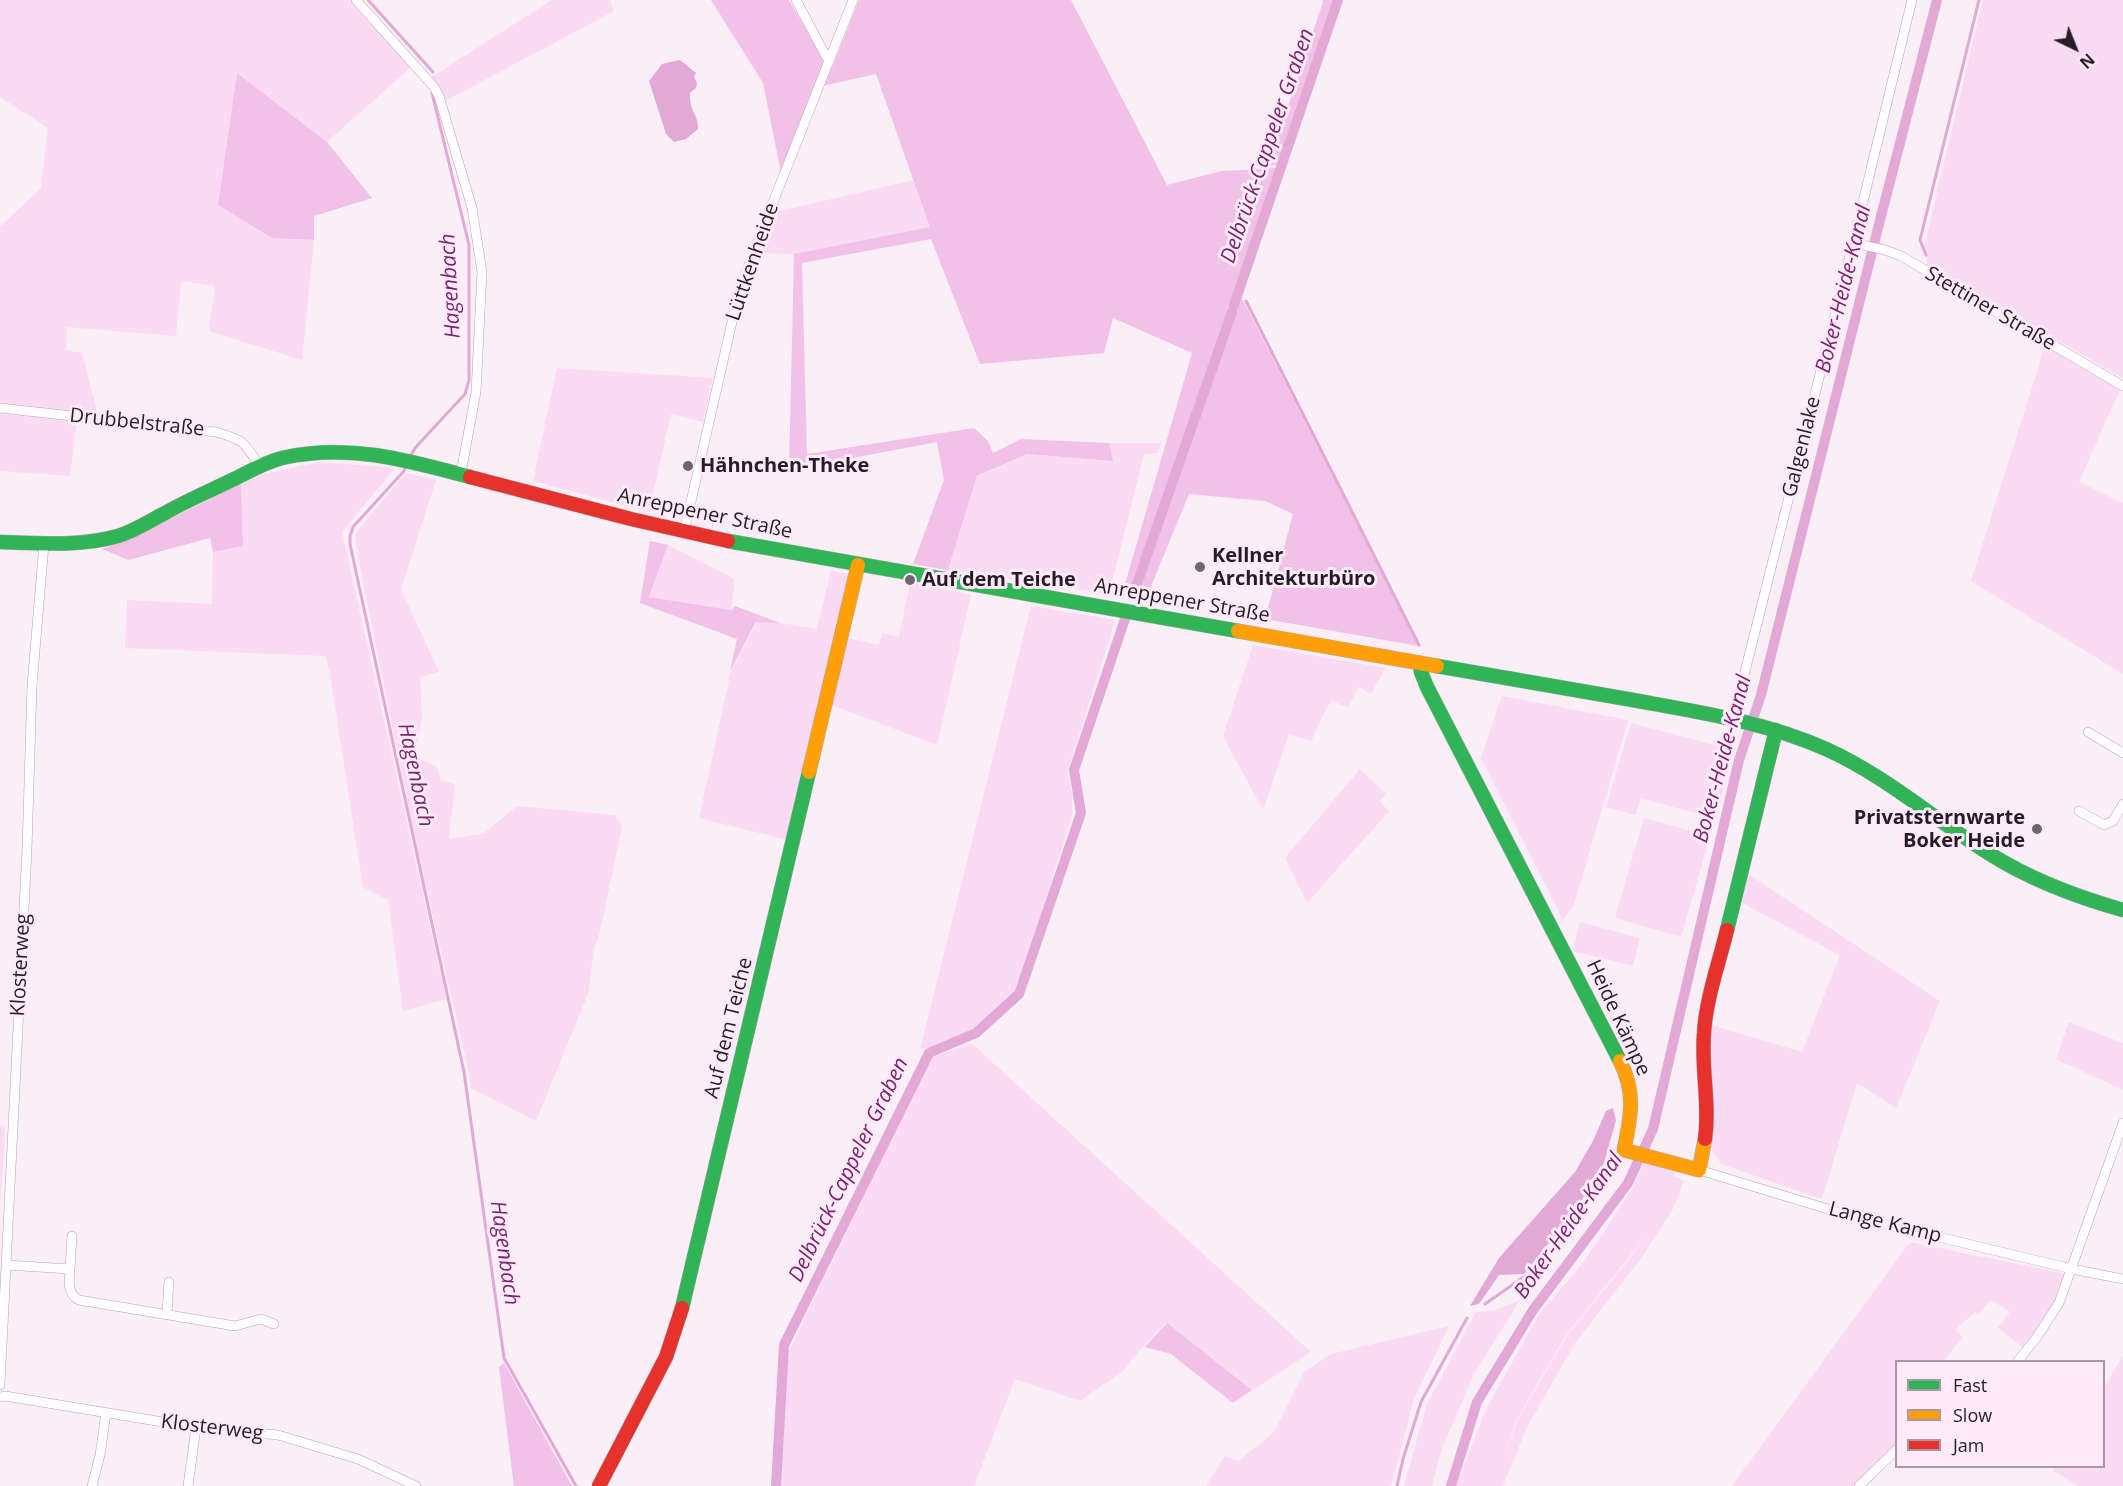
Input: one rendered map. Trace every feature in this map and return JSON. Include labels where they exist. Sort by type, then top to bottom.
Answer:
[{"type":"street","points":[[356,0],[434,87],[439,96],[472,208],[481,262],[481,304],[476,392],[462,473]]},
{"type":"street","points":[[796,0],[828,60]]},
{"type":"street","name":"Lüttkenheide","points":[[684,532],[737,300],[753,253],[852,0]]},
{"type":"street","name":"Galgenlake","points":[[1747,722],[1912,0]]},
{"type":"street","name":"Stettiner Straße","points":[[1858,244],[1901,256],[2123,386]]},
{"type":"street","name":"Drubbelstraße","points":[[0,408],[216,432],[243,442],[259,465]]},
{"type":"street","name":"Anreppener Straße","points":[[0,542],[81,544],[118,537],[259,465],[283,458],[318,453],[350,452],[395,457],[684,532],[858,565],[1747,722],[1776,730],[1829,751],[1854,764],[2026,875],[2061,890],[2123,910]]},
{"type":"street","name":"Klosterweg","points":[[0,1385],[3,1279],[6,1265],[27,860],[32,686],[44,544]]},
{"type":"street","name":"Auf dem Teiche","points":[[599,1486],[666,1357],[680,1317],[858,565]]},
{"type":"street","name":"Heide Kämpe","points":[[1420,663],[1427,687],[1629,1077],[1632,1100],[1631,1116],[1624,1150],[1699,1170]]},
{"type":"street","points":[[1699,1170],[1705,1147],[1707,1124],[1702,1065],[1705,1020],[1776,730]]},
{"type":"street","points":[[2088,732],[2123,753]]},
{"type":"street","points":[[2079,811],[2104,825],[2114,821],[2123,804]]},
{"type":"street","points":[[2019,1360],[2059,1303],[2123,1123]]},
{"type":"street","name":"Lange Kamp","points":[[1699,1170],[1851,1216],[2123,1279]]},
{"type":"street","points":[[72,1236],[69,1288],[76,1299],[235,1326],[261,1319],[274,1324]]},
{"type":"street","points":[[6,1265],[70,1269]]},
{"type":"street","points":[[166,1314],[170,1282]]},
{"type":"street","name":"Klosterweg","points":[[0,1397],[196,1427],[288,1438],[358,1459],[416,1486]]},
{"type":"street","points":[[92,1486],[100,1455],[106,1413]]},
{"type":"street","points":[[188,1486],[196,1427]]},
{"type":"street","points":[[1859,1486],[1895,1451]]},
{"type":"shaded area","points":[[0,0],[350,0],[411,67],[327,142],[237,73],[218,205],[272,238],[314,240],[302,360],[209,331],[215,286],[181,281],[176,336],[67,327],[66,350],[82,353],[98,415],[0,405],[0,227],[41,188],[48,128],[0,97]]},
{"type":"shaded area","points":[[552,0],[610,0],[614,11],[447,100],[430,78]]},
{"type":"shaded area","points":[[711,0],[789,0],[825,63],[832,68],[859,0],[1071,0],[1167,185],[1222,171],[1277,168],[1235,294],[1244,302],[1419,646],[1265,619],[1293,514],[1265,501],[1189,494],[1147,596],[1123,591],[1192,353],[1113,318],[1104,353],[980,364],[931,239],[802,263],[807,454],[974,428],[988,441],[993,453],[1021,439],[1109,443],[1113,461],[1027,454],[977,476],[948,570],[913,564],[944,480],[937,442],[789,470],[794,254],[930,227],[876,74],[813,88],[781,173],[763,83]]},
{"type":"shaded area","points":[[1322,0],[1335,0],[1278,165],[1268,166],[1323,2]]},
{"type":"shaded area","points":[[1983,0],[2123,0],[2123,378],[1927,265],[1924,247]]},
{"type":"shaded area","points":[[680,60],[696,73],[694,77],[697,83],[696,88],[690,93],[690,99],[698,129],[686,139],[674,142],[666,134],[649,81],[662,64]]},
{"type":"shaded area","points":[[237,73],[327,142],[372,198],[314,216],[314,240],[272,238],[218,205]]},
{"type":"shaded area","points":[[914,180],[931,227],[794,254],[755,253],[771,213]]},
{"type":"shaded area","points":[[2045,346],[2121,387],[2079,482],[2123,503],[2123,674],[1971,581]]},
{"type":"shaded area","points":[[557,368],[713,378],[703,422],[671,414],[649,512],[533,481]]},
{"type":"shaded area","points":[[0,413],[77,421],[70,476],[0,471]]},
{"type":"shaded area","points":[[1109,443],[1161,443],[1158,453],[1144,454],[1109,594],[948,570],[977,477],[1027,454],[1112,461]]},
{"type":"shaded area","points":[[319,462],[395,468],[342,532],[446,999],[403,1011],[388,900],[363,887],[330,674],[325,656],[125,648],[127,600],[212,604],[213,552],[243,546],[241,484],[264,474]]},
{"type":"shaded area","points":[[406,473],[436,480],[401,589],[439,672],[420,677],[422,718],[415,757],[437,767],[441,781],[455,784],[449,839],[483,834],[517,806],[615,815],[622,827],[600,932],[594,948],[588,994],[536,1121],[471,1088],[415,839],[355,541],[357,531]]},
{"type":"shaded area","points":[[241,484],[243,546],[213,552],[210,538],[128,560],[102,549],[129,539]]},
{"type":"shaded area","points":[[650,541],[668,545],[649,597],[731,610],[735,606],[780,623],[756,622],[730,671],[737,639],[640,603]]},
{"type":"shaded area","points":[[668,545],[733,578],[731,610],[649,597]]},
{"type":"shaded area","points":[[831,571],[849,574],[788,840],[699,818],[731,671],[757,622],[817,629]]},
{"type":"shaded area","points":[[910,582],[971,595],[937,745],[829,704],[844,637],[879,645],[882,633],[899,637]]},
{"type":"shaded area","points":[[1031,606],[1115,620],[1067,773],[1072,793],[1072,814],[1018,990],[992,1016],[971,1032],[934,1047],[920,1049]]},
{"type":"shaded area","points":[[1253,645],[1385,668],[1371,694],[1358,687],[1348,708],[1331,700],[1311,741],[1289,734],[1263,810],[1223,736]]},
{"type":"shaded area","points":[[1502,696],[1628,720],[1574,905],[1563,920],[1481,758]]},
{"type":"shaded area","points":[[1631,723],[1733,750],[1716,819],[1641,798],[1635,815],[1606,807]]},
{"type":"shaded area","points":[[1360,769],[1386,794],[1379,801],[1389,811],[1307,903],[1285,858]]},
{"type":"shaded area","points":[[1644,818],[1710,836],[1681,937],[1615,918]]},
{"type":"shaded area","points":[[1748,874],[1940,1001],[1896,1108],[1857,1083],[1822,1199],[1721,1164],[1711,1148],[1711,1025],[1802,1052],[1840,955],[1742,903]]},
{"type":"shaded area","points":[[1580,922],[1640,938],[1633,966],[1573,951]]},
{"type":"shaded area","points":[[2069,1022],[2123,1043],[2123,1090],[2056,1059]]},
{"type":"shaded area","points":[[972,1044],[1311,1352],[1253,1390],[1166,1323],[1123,1371],[1080,1401],[1015,1379],[974,1486],[779,1486],[785,1359],[931,1057]]},
{"type":"shaded area","points":[[1613,1108],[1616,1120],[1604,1163],[1577,1208],[1524,1274],[1499,1275],[1479,1304],[1470,1306],[1499,1258],[1575,1172],[1593,1141],[1606,1111]]},
{"type":"shaded area","points":[[0,1125],[5,1127],[0,1210]]},
{"type":"shaded area","points":[[1644,1162],[1675,1172],[1673,1180],[1675,1176],[1684,1181],[1673,1209],[1642,1257],[1575,1343],[1527,1427],[1503,1486],[1456,1486],[1486,1409],[1540,1313],[1579,1268],[1634,1186]],"holes":[[[1646,1232],[1635,1252],[1567,1336],[1517,1421],[1499,1476],[1516,1421],[1566,1335],[1634,1251]]]},
{"type":"shaded area","points":[[1910,1242],[2066,1274],[2057,1301],[2025,1349],[1998,1328],[2010,1312],[1991,1300],[1978,1314],[1975,1312],[1955,1330],[1963,1337],[1946,1360],[1895,1360],[1895,1447],[1853,1486],[1732,1486]]},
{"type":"shaded area","points":[[1520,1300],[1474,1374],[1441,1451],[1432,1486],[1404,1486],[1427,1404],[1476,1312],[1499,1309]]},
{"type":"shaded area","points":[[1167,1323],[1252,1390],[1233,1403],[1171,1354],[1145,1347]]},
{"type":"shaded area","points":[[1449,1326],[1414,1399],[1391,1486],[1206,1486],[1225,1456],[1239,1461],[1274,1432],[1304,1372],[1331,1354]]},
{"type":"shaded area","points":[[2123,1355],[2123,1486],[2079,1486],[2053,1471],[2055,1468],[2105,1468],[2105,1386]]},
{"type":"shaded area","points":[[504,1363],[572,1486],[514,1486],[499,1367]]},
{"type":"waterway","name":"Hagenbach","points":[[368,0],[433,72]]},
{"type":"waterway","name":"Delbrück-Cappeler Graben","points":[[1234,305],[1338,0]]},
{"type":"waterway","name":"Boker-Heide-Kanal","points":[[1451,1486],[1477,1402],[1533,1310],[1628,1183],[1653,1129],[1739,760],[1761,695],[1937,0]]},
{"type":"waterway","points":[[1926,255],[1920,240],[1979,0]]},
{"type":"waterway","name":"Hagenbach","points":[[410,457],[415,448],[465,394],[469,380],[469,245],[432,93]]},
{"type":"waterway","points":[[1246,301],[1419,645]]},
{"type":"waterway","name":"Delbrück-Cappeler Graben","points":[[1133,595],[1232,312]]},
{"type":"waterway","name":"Hagenbach","points":[[406,466],[353,527],[350,544],[464,1072],[504,1358],[576,1486]]},
{"type":"waterway","name":"Delbrück-Cappeler Graben","points":[[776,1486],[784,1345],[929,1053],[976,1033],[1019,994],[1081,813],[1074,770],[1127,613]]},
{"type":"waterway","points":[[1485,1304],[1551,1258]]},
{"type":"waterway","points":[[1397,1486],[1421,1402],[1467,1318]]},
{"type":"traffic: fast","points":[[0,542],[74,543],[118,536],[262,465],[282,458],[307,454],[331,452],[378,455],[470,477]]},
{"type":"traffic: fast","points":[[728,541],[1238,631]]},
{"type":"traffic: fast","points":[[1420,663],[1427,687],[1620,1061]]},
{"type":"traffic: fast","points":[[1437,666],[1707,714],[1756,725],[1803,740],[1826,749],[1869,772],[1970,841],[2022,872],[2072,893],[2123,910]]},
{"type":"traffic: fast","points":[[1727,930],[1776,730]]},
{"type":"traffic: fast","points":[[682,1308],[809,772]]},
{"type":"traffic: slow","points":[[809,772],[858,565]]},
{"type":"traffic: slow","points":[[1238,631],[1437,666]]},
{"type":"traffic: slow","points":[[1620,1061],[1628,1084],[1631,1105],[1624,1150],[1699,1170],[1705,1139]]},
{"type":"traffic: jam","points":[[470,477],[631,519],[728,541]]},
{"type":"traffic: jam","points":[[1705,1139],[1707,1113],[1703,1046],[1705,1020],[1727,930]]},
{"type":"traffic: jam","points":[[599,1486],[666,1357],[682,1308]]},
{"type":"place","name":"Hähnchen-Theke","points":[[688,466]]},
{"type":"place","name":"Kellner Architekturbüro","points":[[1200,567]]},
{"type":"place","name":"Auf dem Teiche","points":[[910,580]]},
{"type":"place","name":"Privatsternwarte Boker Heide","points":[[2037,829]]}]
